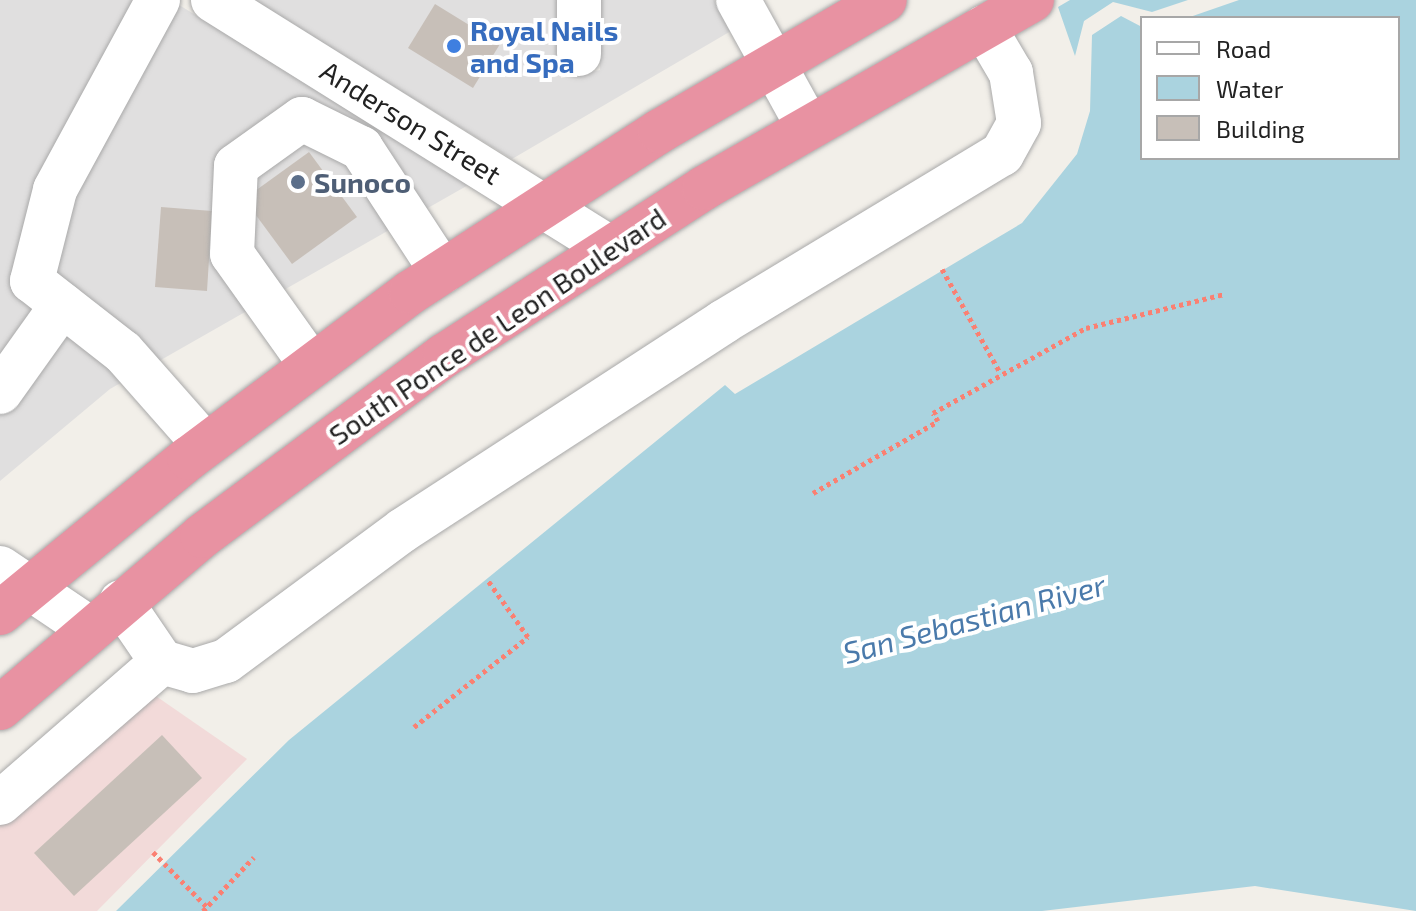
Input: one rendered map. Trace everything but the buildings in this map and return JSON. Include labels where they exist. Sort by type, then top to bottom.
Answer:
[{"type":"highway","points":[[10,590],[311,365],[442,272],[543,204],[772,64],[885,0]]},
{"type":"highway","name":"South Ponce de Leon Boulevard","points":[[0,708],[105,615],[314,450],[608,247],[808,127],[1032,0]]},
{"type":"street","points":[[158,0],[55,190],[32,281],[123,352],[205,445]]},
{"type":"street","name":"Anderson Street","points":[[213,0],[608,247]]},
{"type":"street","points":[[579,0],[579,54]]},
{"type":"street","points":[[738,0],[808,127]]},
{"type":"street","points":[[10,590],[105,615],[162,662],[193,671],[226,661],[403,530],[723,322],[1002,154],[1019,123],[1011,73],[984,27]]},
{"type":"street","points":[[361,148],[384,106]]},
{"type":"street","points":[[311,365],[232,254],[236,166],[302,119],[361,148],[442,272]]},
{"type":"street","points":[[0,392],[62,305]]},
{"type":"street","points":[[0,803],[162,662]]},
{"type":"path","points":[[942,269],[1001,374]]},
{"type":"path","points":[[813,493],[938,421],[933,413],[1086,328],[1224,294]]},
{"type":"path","points":[[414,727],[528,637],[487,579]]},
{"type":"path","points":[[153,852],[205,909],[254,857]]},
{"type":"shaded area","points":[[0,0],[171,0],[470,184],[110,389],[0,481]]},
{"type":"shaded area","points":[[252,0],[560,0],[561,78],[600,70],[598,0],[714,0],[731,31],[512,159]]},
{"type":"shaded area","points":[[137,683],[247,759],[97,911],[0,911],[0,812]]},
{"type":"water","points":[[1070,0],[1188,0],[1152,12],[1113,2],[1084,21],[1075,56],[1058,7]]},
{"type":"water","name":"San Sebastian River","points":[[1239,0],[1416,0],[1416,911],[1255,886],[1042,911],[116,911],[289,740],[725,385],[735,394],[1022,223],[1077,154],[1090,111],[1092,35],[1121,16],[1140,26],[1140,160],[1400,160],[1400,16],[1193,16]]},
{"type":"place","name":"Royal Nails and Spa","points":[[454,46]]},
{"type":"place","name":"Sunoco","points":[[298,182]]}]
